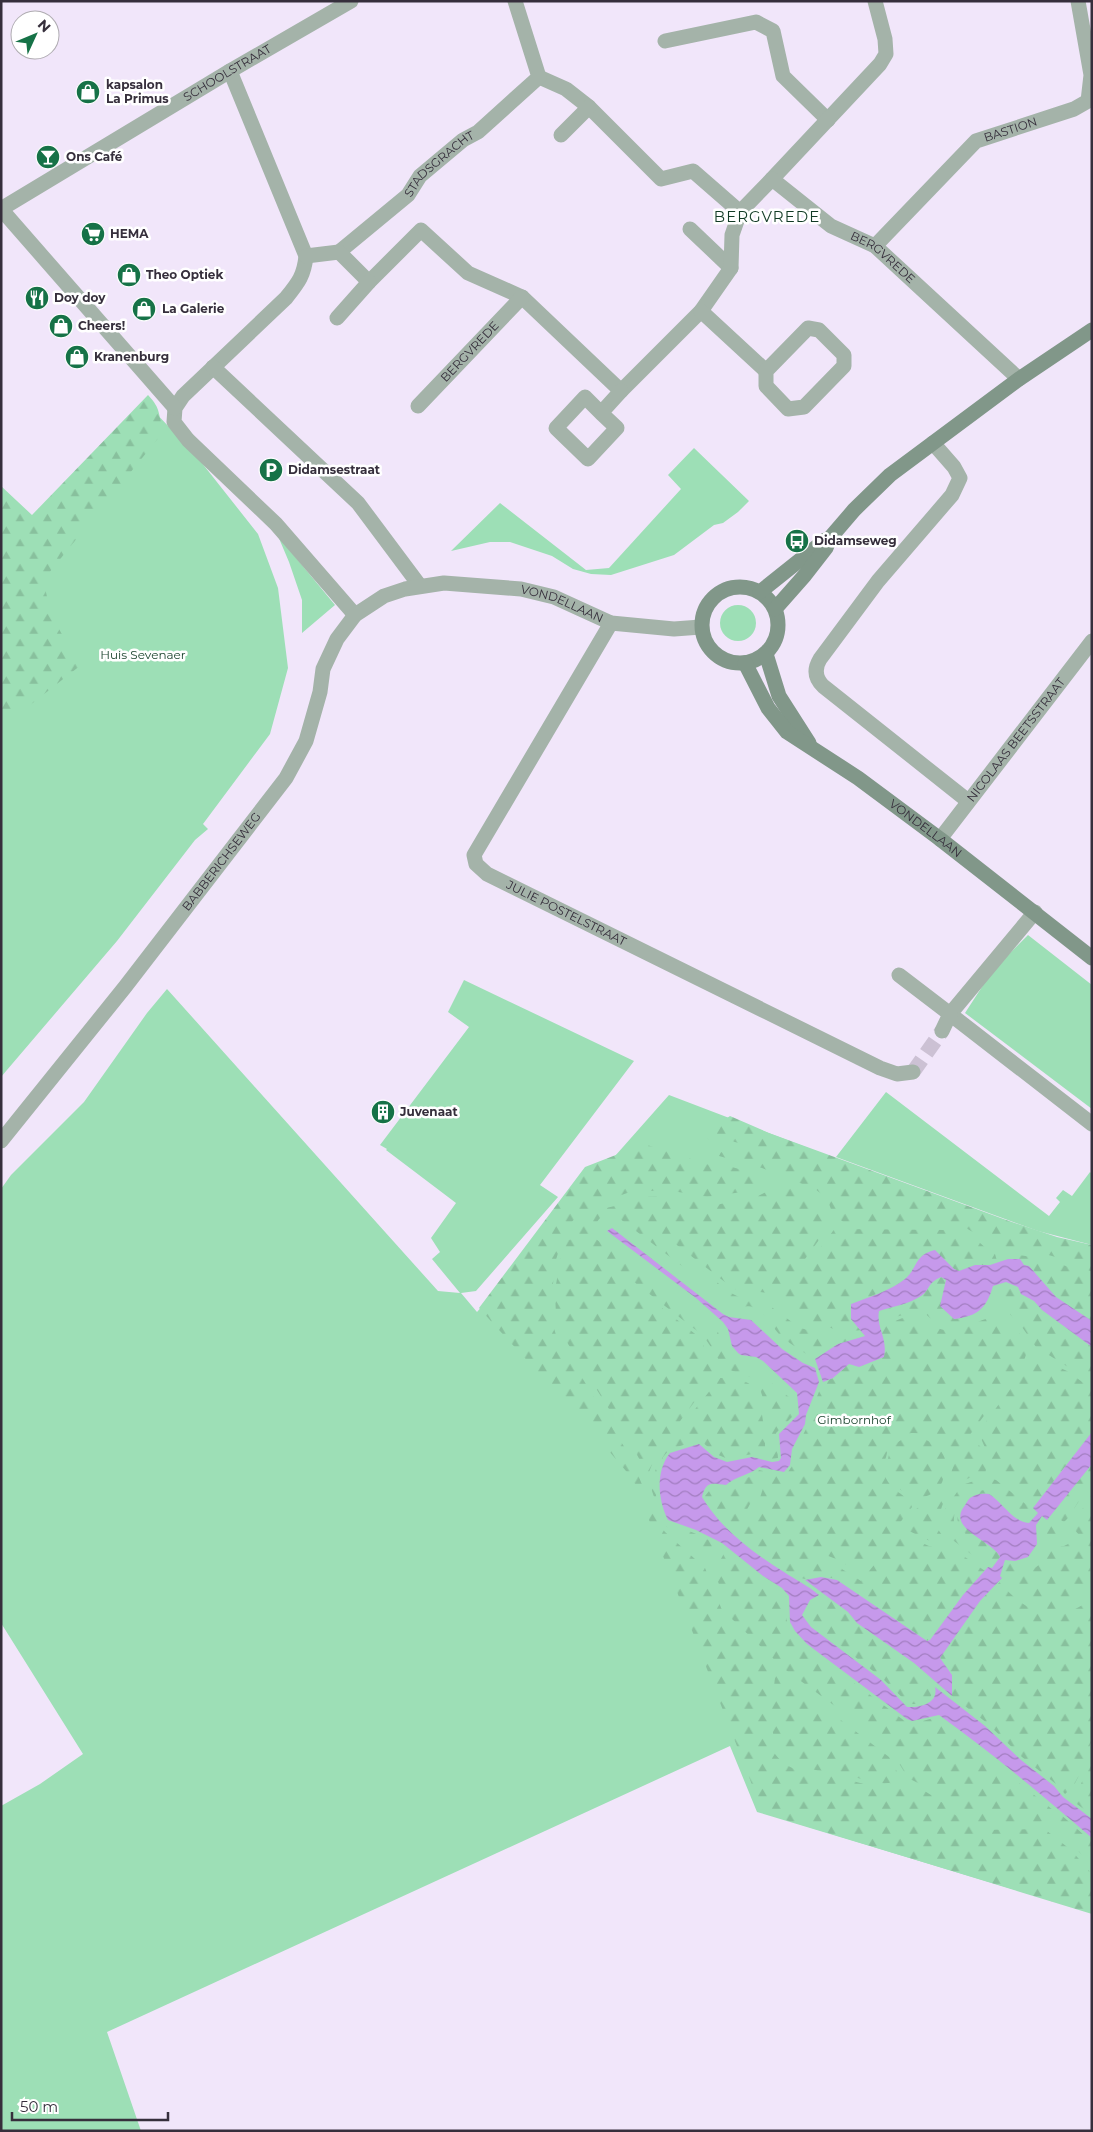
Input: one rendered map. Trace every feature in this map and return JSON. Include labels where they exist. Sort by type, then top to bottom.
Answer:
[{"type":"street","name":"SCHOOLSTRAAT","points":[[1,209],[230,71],[351,1]]},
{"type":"street","points":[[515,1],[539,77],[566,89],[589,107],[661,179],[692,171],[740,212]]},
{"type":"street","points":[[601,413],[701,311],[730,268],[732,235],[740,212],[880,64],[886,54],[885,39],[875,1]]},
{"type":"street","name":"BASTION","points":[[875,246],[976,141],[1074,109],[1088,101],[1090,75],[1078,1]]},
{"type":"street","points":[[665,41],[756,22],[773,31],[784,76],[828,120]]},
{"type":"street","points":[[230,71],[306,256],[304,269],[300,282],[286,298],[183,396],[175,408],[174,422],[188,440],[276,524],[355,615]]},
{"type":"street","name":"STADSGRACHT","points":[[339,252],[408,195],[420,176],[463,140],[478,132],[539,77]]},
{"type":"street","points":[[561,135],[589,107]]},
{"type":"street","name":"BERGVREDE","points":[[772,179],[831,226],[875,246],[1019,379]]},
{"type":"street","points":[[1,209],[175,408]]},
{"type":"street","points":[[690,229],[730,268]]},
{"type":"street","points":[[337,318],[369,282],[421,230],[468,273],[522,297],[621,392]]},
{"type":"street","points":[[306,256],[339,252],[369,282]]},
{"type":"street","name":"BERGVREDE","points":[[418,406],[522,297]]},
{"type":"street","points":[[701,311],[766,371],[766,386],[788,409],[804,407],[844,366],[844,355],[819,330],[808,328],[766,371]]},
{"type":"street","points":[[775,609],[805,575],[826,548],[830,538],[854,510],[890,475],[1019,379],[1092,330]]},
{"type":"street","points":[[213,367],[358,503],[420,586]]},
{"type":"street","points":[[933,443],[954,467],[960,478],[952,494],[878,581],[820,659],[816,666],[816,674],[823,686],[968,801]]},
{"type":"street","points":[[760,592],[822,540],[830,538]]},
{"type":"street","name":"VONDELLAAN","points":[[420,586],[444,583],[521,589],[554,597],[611,623],[674,628],[701,626]]},
{"type":"street","name":"BABBERICHSEWEG","points":[[1,1141],[119,994],[286,778],[306,741],[320,692],[323,669],[338,639],[355,615],[376,599],[420,586]]},
{"type":"street","points":[[740,586],[760,592],[775,609],[778,617],[775,641],[766,654],[759,658],[745,663],[735,663],[715,654],[706,642],[701,626],[706,606],[720,592],[740,586]]},
{"type":"street","name":"JULIE POSTELSTRAAT","points":[[611,623],[474,855],[476,864],[487,874],[880,1068],[897,1074],[913,1072]]},
{"type":"street","name":"NICOLAAS BEETSSTRAAT","points":[[940,838],[1091,645]]},
{"type":"street","name":"VONDELLAAN","points":[[766,654],[779,696],[813,749]]},
{"type":"street","name":"VONDELLAAN","points":[[745,663],[756,687],[778,724],[787,732],[858,778],[940,838],[1092,958]]},
{"type":"street","points":[[942,1031],[950,1014],[1034,912]]},
{"type":"street","points":[[899,975],[1092,1124]]},
{"type":"green space","points":[[148,395],[157,408],[164,431],[44,579],[52,615],[81,665],[1,728],[1,486],[32,515]]},
{"type":"green space","name":"Huis Sevenaer","points":[[149,406],[194,453],[258,534],[278,588],[288,668],[270,734],[203,824],[208,829],[195,840],[117,941],[1,1077],[1,509],[25,526]]},
{"type":"green space","points":[[694,448],[749,501],[723,523],[714,525],[674,555],[611,575],[591,574],[573,569],[552,556],[510,542],[490,542],[451,551],[500,503],[586,570],[609,568],[681,489],[668,475]]},
{"type":"green space","points":[[278,536],[335,605],[302,633],[302,600]]},
{"type":"green space","points":[[738,605],[751,610],[756,623],[751,636],[738,641],[725,636],[720,623],[725,610]]},
{"type":"green space","points":[[1028,935],[1092,985],[1092,1109],[965,1013],[993,970]]},
{"type":"green space","name":"Gimbornhof","points":[[464,980],[634,1061],[540,1185],[558,1197],[476,1291],[461,1293],[477,1312],[669,1095],[1092,1256],[1092,1913],[757,1812],[730,1746],[107,2032],[141,2131],[1,2131],[1,1806],[40,1784],[83,1754],[1,1623],[1,1189],[11,1175],[84,1102],[147,1013],[167,989],[438,1291],[460,1293],[432,1259],[440,1252],[431,1238],[456,1203],[380,1145],[469,1027],[448,1012]]},
{"type":"green space","points":[[886,1092],[1049,1216],[1060,1202],[1056,1198],[1063,1190],[1072,1196],[1090,1172],[1092,1174],[1092,1245],[1038,1231],[836,1157]]},
{"type":"green space","points":[[730,1116],[769,1133],[1009,1221],[1057,1237],[1092,1245],[1092,1272],[1069,1261],[1035,1251],[998,1247],[966,1228],[946,1223],[929,1225],[845,1223],[833,1215],[827,1198],[815,1189],[762,1168],[719,1156],[721,1152],[740,1158],[745,1145],[725,1139],[723,1146],[701,1136]]},
{"type":"green space","points":[[644,1144],[716,1167],[718,1163],[767,1177],[769,1183],[756,1190],[707,1197],[667,1190],[630,1192],[610,1199],[576,1217],[565,1230],[555,1263],[550,1315],[556,1335],[631,1458],[658,1523],[665,1532],[705,1568],[726,1620],[742,1640],[771,1667],[769,1725],[772,1747],[775,1754],[789,1766],[806,1772],[875,1786],[899,1783],[910,1784],[943,1803],[950,1811],[974,1828],[984,1830],[1037,1829],[1047,1831],[1071,1850],[1092,1874],[1092,1914],[763,1813],[635,1484],[597,1437],[479,1308],[585,1167]]},
{"type":"green space","points":[[786,1185],[818,1199],[826,1226],[824,1233],[797,1270],[779,1290],[768,1293],[734,1289],[621,1202],[653,1196],[684,1199],[705,1204],[711,1209],[716,1205],[758,1196],[776,1187]]},
{"type":"green space","points":[[617,1206],[731,1293],[743,1299],[766,1303],[800,1328],[840,1338],[865,1336],[838,1344],[815,1359],[782,1337],[767,1318],[755,1308],[737,1307],[729,1303],[611,1212],[604,1214],[599,1219],[591,1232],[592,1236],[664,1291],[712,1332],[718,1332],[723,1349],[735,1364],[749,1365],[794,1401],[796,1413],[776,1433],[778,1458],[771,1459],[765,1405],[762,1394],[754,1380],[751,1377],[726,1368],[701,1334],[571,1233],[598,1212]]},
{"type":"green space","points":[[836,1227],[839,1229],[944,1230],[965,1235],[979,1242],[995,1254],[997,1261],[990,1265],[975,1265],[959,1271],[954,1269],[938,1254],[920,1257],[906,1278],[876,1294],[851,1304],[853,1324],[861,1330],[845,1332],[810,1322],[791,1309],[784,1296]]},
{"type":"green space","points":[[574,1239],[699,1337],[712,1362],[713,1377],[657,1452],[649,1472],[643,1471],[641,1462],[631,1444],[558,1328],[555,1290],[561,1257],[568,1240]]},
{"type":"green space","points":[[1004,1254],[1014,1254],[1050,1261],[1074,1269],[1092,1280],[1092,1321],[1056,1297],[1054,1292],[1029,1266],[1003,1261]]},
{"type":"green space","points":[[941,1277],[946,1280],[954,1319],[965,1317],[979,1310],[987,1302],[997,1283],[995,1297],[979,1313],[955,1325],[939,1323],[931,1319],[924,1312],[918,1311],[877,1322],[879,1311],[916,1299],[924,1294],[933,1282]]},
{"type":"green space","points":[[1006,1282],[1092,1347],[1092,1382],[1036,1347],[1022,1327],[1007,1311],[1001,1299],[1003,1283]]},
{"type":"green space","name":"Gimbornhof","points":[[905,1317],[949,1331],[959,1330],[984,1319],[999,1319],[1021,1335],[1025,1341],[1027,1352],[1023,1363],[966,1440],[957,1449],[948,1449],[936,1440],[916,1433],[902,1436],[891,1444],[883,1467],[886,1479],[907,1499],[912,1507],[866,1567],[854,1569],[836,1559],[808,1548],[792,1527],[774,1510],[765,1507],[759,1501],[768,1472],[786,1475],[792,1466],[795,1451],[808,1425],[809,1416],[823,1382],[833,1378],[849,1364],[886,1346],[880,1327]]},
{"type":"green space","points":[[1039,1358],[1067,1371],[1092,1389],[1092,1432],[1036,1504],[995,1471],[980,1436],[982,1427],[1002,1400],[1028,1366]]},
{"type":"green space","points":[[720,1378],[744,1381],[751,1385],[755,1391],[763,1420],[765,1457],[752,1454],[728,1459],[716,1454],[700,1440],[670,1449],[663,1457],[658,1474],[656,1495],[658,1506],[665,1522],[721,1546],[711,1560],[707,1560],[667,1527],[661,1517],[652,1491],[651,1482],[664,1448]]},
{"type":"green space","points":[[916,1436],[929,1441],[939,1449],[945,1459],[946,1466],[943,1480],[939,1487],[928,1496],[916,1497],[905,1493],[896,1485],[890,1474],[888,1462],[891,1450],[901,1440]]},
{"type":"green space","points":[[976,1444],[980,1446],[987,1463],[985,1475],[969,1478],[950,1492],[942,1506],[937,1526],[946,1543],[934,1543],[903,1528],[919,1506],[945,1489],[959,1455],[963,1450]]},
{"type":"green space","points":[[1092,1464],[1092,1481],[1068,1518],[1064,1522],[1051,1514]]},
{"type":"green space","points":[[759,1470],[763,1471],[755,1495],[733,1531],[717,1516],[705,1496],[714,1485],[727,1488]]},
{"type":"green space","points":[[986,1477],[996,1480],[1021,1500],[1013,1504],[1000,1493],[981,1487],[966,1493],[961,1499],[954,1516],[954,1526],[980,1552],[981,1562],[949,1537],[942,1521],[943,1512],[962,1485]]},
{"type":"green space","points":[[984,1490],[1012,1505],[1021,1506],[1023,1502],[1038,1513],[1031,1522],[1026,1523],[989,1494],[977,1495],[968,1501],[962,1511],[962,1523],[999,1554],[1000,1557],[992,1568],[987,1566],[985,1557],[962,1530],[957,1514],[961,1505],[968,1497]]},
{"type":"green space","points":[[1092,1494],[1092,1550],[1073,1528],[1074,1522]]},
{"type":"green space","points":[[764,1513],[770,1515],[786,1528],[804,1551],[829,1561],[861,1581],[896,1538],[904,1535],[929,1546],[955,1550],[985,1571],[963,1595],[935,1634],[927,1641],[844,1583],[833,1578],[799,1578],[772,1561],[738,1534],[752,1518]]},
{"type":"green space","points":[[1046,1519],[1064,1531],[1068,1537],[1048,1544],[1041,1538],[1039,1526]]},
{"type":"green space","points":[[1076,1540],[1086,1551],[1091,1574],[1087,1596],[1084,1595],[1077,1585],[1073,1586],[1077,1597],[1076,1604],[1053,1609],[1035,1605],[1002,1578],[1008,1562],[1015,1562],[1019,1574],[1025,1573],[1038,1565],[1049,1547],[1064,1546]]},
{"type":"green space","points":[[726,1550],[761,1578],[780,1590],[786,1597],[787,1622],[793,1633],[805,1646],[906,1722],[912,1724],[937,1717],[980,1748],[1004,1771],[1053,1810],[1043,1821],[1037,1823],[985,1825],[969,1818],[942,1795],[908,1778],[892,1752],[854,1720],[783,1668],[732,1619],[717,1579],[717,1566]]},
{"type":"green space","points":[[1000,1582],[1021,1603],[1039,1612],[1058,1614],[1076,1609],[1089,1601],[1092,1602],[1092,1739],[1082,1770],[1073,1787],[1065,1794],[1056,1784],[1022,1757],[987,1723],[952,1696],[952,1675],[940,1658],[984,1596]]},
{"type":"green space","points":[[824,1596],[848,1612],[857,1623],[914,1663],[930,1678],[933,1691],[930,1698],[919,1704],[909,1704],[882,1678],[814,1625],[805,1616],[812,1602]]},
{"type":"green space","points":[[777,1671],[889,1757],[901,1779],[893,1782],[877,1783],[837,1772],[803,1768],[784,1758],[775,1742],[772,1724],[773,1695]]},
{"type":"green space","points":[[1092,1760],[1092,1815],[1070,1799],[1080,1786]]},
{"type":"green space","points":[[1059,1813],[1092,1842],[1092,1865],[1055,1828],[1054,1820]]},
{"type":"water","points":[[612,1228],[723,1314],[729,1317],[751,1320],[782,1349],[803,1363],[815,1368],[819,1382],[806,1415],[805,1424],[792,1449],[790,1465],[784,1472],[759,1467],[726,1485],[708,1485],[702,1497],[718,1520],[749,1548],[819,1595],[810,1600],[802,1615],[811,1627],[881,1680],[907,1707],[917,1707],[931,1701],[934,1697],[935,1687],[985,1726],[1021,1760],[1054,1786],[1063,1797],[1092,1819],[1092,1838],[1017,1775],[939,1715],[912,1721],[907,1719],[807,1644],[795,1631],[790,1622],[789,1596],[782,1588],[763,1576],[722,1543],[696,1530],[668,1520],[660,1495],[660,1477],[665,1461],[670,1453],[699,1444],[714,1457],[727,1462],[752,1457],[772,1462],[779,1461],[781,1458],[779,1434],[799,1414],[797,1393],[763,1361],[756,1357],[738,1353],[732,1346],[728,1329],[723,1322],[696,1298],[607,1231]]},
{"type":"water","points":[[935,1250],[954,1269],[959,1271],[975,1265],[990,1265],[1008,1259],[1020,1259],[1024,1265],[1029,1266],[1056,1297],[1092,1321],[1092,1347],[1042,1310],[1034,1301],[1021,1294],[1018,1287],[1006,1282],[993,1286],[984,1306],[980,1310],[969,1316],[954,1319],[940,1306],[946,1280],[941,1277],[933,1282],[924,1294],[916,1299],[879,1311],[879,1323],[885,1350],[884,1357],[859,1367],[849,1364],[833,1378],[823,1382],[815,1359],[838,1344],[865,1336],[851,1319],[851,1304],[893,1287],[909,1275],[923,1255]]},
{"type":"water","points":[[1092,1432],[1092,1464],[1047,1520],[1042,1516],[1036,1525],[1037,1544],[1028,1557],[1015,1561],[1005,1560],[1000,1576],[1002,1578],[980,1601],[940,1658],[952,1675],[952,1696],[914,1663],[857,1623],[848,1612],[805,1580],[821,1577],[837,1580],[927,1641],[930,1640],[963,1595],[988,1567],[992,1568],[1000,1557],[996,1551],[974,1535],[962,1523],[960,1516],[968,1500],[976,1495],[989,1494],[1013,1516],[1029,1523],[1038,1513],[1033,1508]]},
{"type":"tunnel","points":[[913,1072],[942,1031]]},
{"type":"place","name":"kapsalon La Primus","points":[[88,92]]},
{"type":"place","name":"Ons Café","points":[[48,157]]},
{"type":"place","name":"HEMA","points":[[93,234]]},
{"type":"place","name":"Theo Optiek","points":[[129,275]]},
{"type":"place","name":"Doy doy","points":[[37,298]]},
{"type":"place","name":"La Galerie","points":[[144,309]]},
{"type":"place","name":"Cheers!","points":[[61,326]]},
{"type":"place","name":"Kranenburg","points":[[77,357]]},
{"type":"place","name":"Didamsestraat","points":[[271,470]]},
{"type":"place","name":"Didamseweg","points":[[797,541]]},
{"type":"place","name":"Juvenaat","points":[[383,1112]]},
{"type":"district","name":"BERGVREDE","points":[[767,217]]}]
